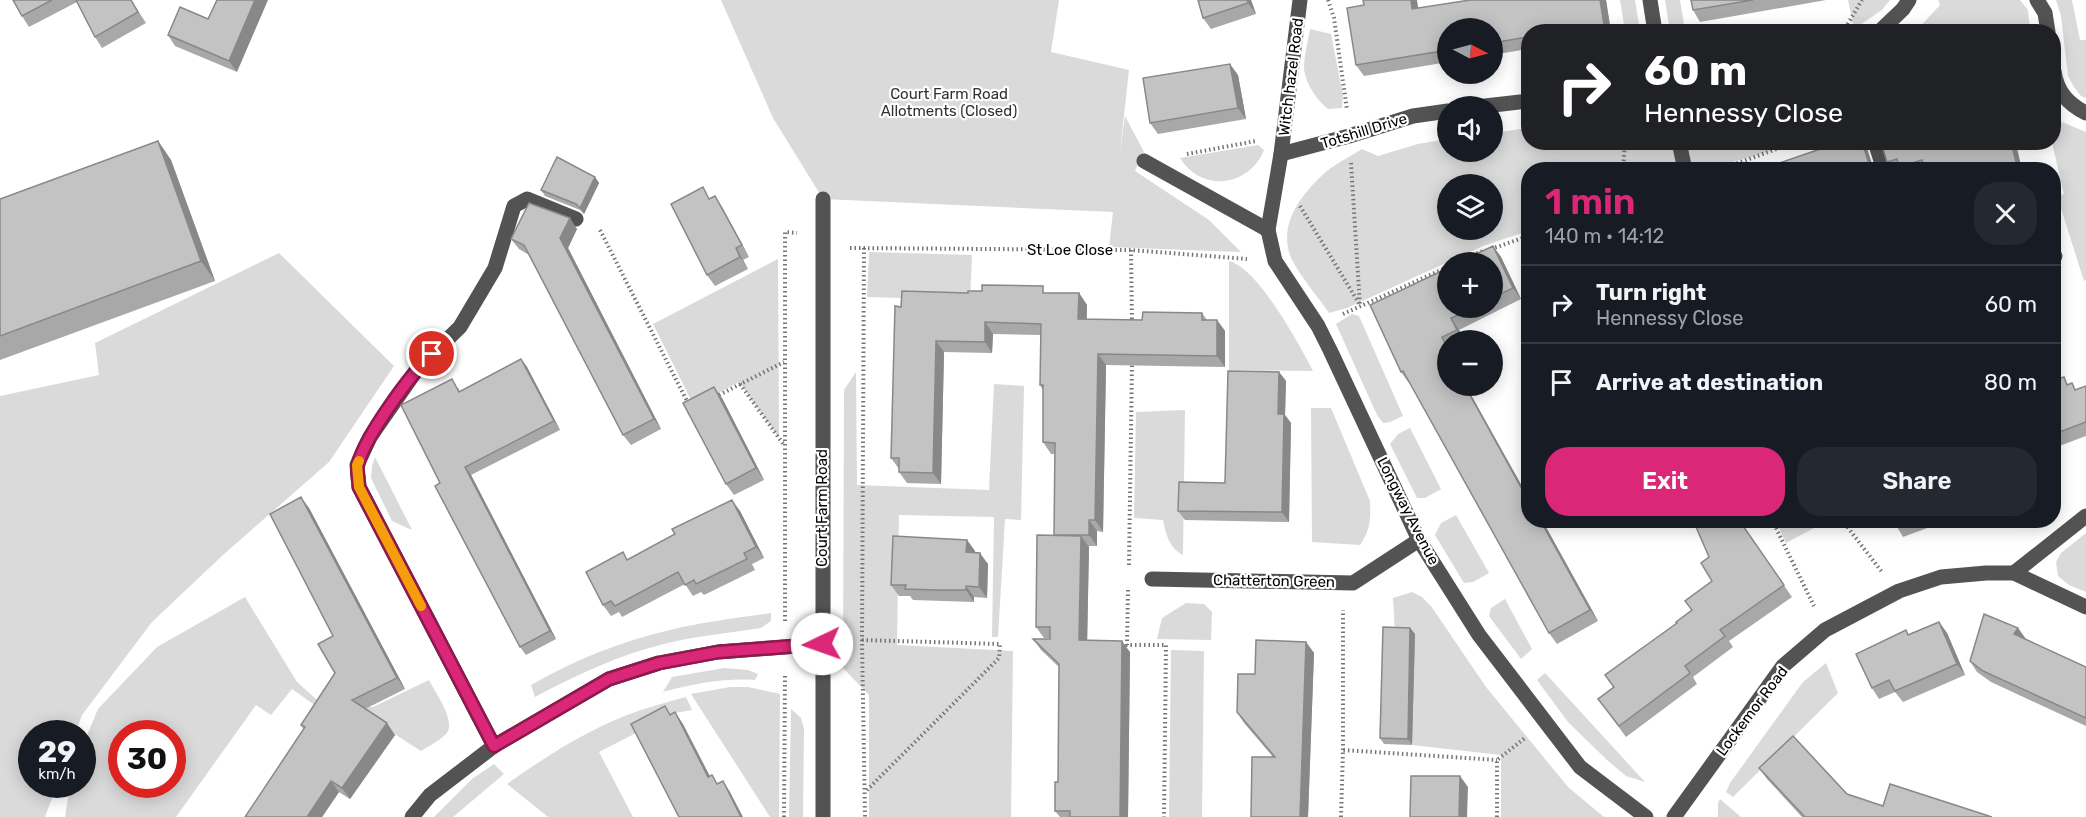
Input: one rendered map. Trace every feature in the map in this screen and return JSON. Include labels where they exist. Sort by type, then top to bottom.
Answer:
[{"type":"street","name":"Witch hazel Road","points":[[1281,154],[1300,0]]},
{"type":"street","points":[[1650,0],[1654,24]]},
{"type":"street","points":[[1887,24],[1909,0]]},
{"type":"street","points":[[2037,0],[2045,13],[2047,24]]},
{"type":"street","points":[[2061,92],[2070,105],[2086,113]]},
{"type":"street","points":[[1503,104],[1521,102]]},
{"type":"street","name":"Totshill Drive","points":[[1281,154],[1413,116],[1437,113]]},
{"type":"street","name":"Longway Avenue","points":[[1281,154],[1268,230],[1275,261],[1318,326],[1419,540],[1479,635],[1580,766],[1646,817]]},
{"type":"street","points":[[1144,161],[1268,230]]},
{"type":"street","points":[[494,746],[359,487],[357,465],[370,436],[418,368],[460,327],[495,268],[514,206],[527,199],[576,219]]},
{"type":"street","name":"Court Farm Road","points":[[823,199],[823,817]]},
{"type":"street","points":[[2014,573],[2086,516]]},
{"type":"street","name":"Chatterton Green","points":[[1152,579],[1353,583],[1419,540]]},
{"type":"street","name":"Lockemor Road","points":[[1674,817],[1783,666],[1825,630],[1899,591],[1941,577],[2014,573],[2086,607]]},
{"type":"street","points":[[412,817],[430,795],[494,746],[609,679],[659,663],[718,652],[822,644]]},
{"type":"path","points":[[1328,0],[1334,18],[1347,104],[1360,306]]},
{"type":"path","points":[[1848,24],[1862,0]]},
{"type":"path","points":[[1144,161],[1283,136]]},
{"type":"path","points":[[1742,162],[1774,150]]},
{"type":"path","points":[[1278,171],[1360,306]]},
{"type":"path","points":[[576,219],[597,223],[692,409]]},
{"type":"path","points":[[783,817],[786,232],[822,234]]},
{"type":"path","points":[[1484,252],[1521,239]]},
{"type":"path","name":"St Loe Close","points":[[862,640],[864,248],[1131,250],[1275,261]]},
{"type":"path","points":[[1131,250],[1132,329]]},
{"type":"path","points":[[1318,326],[1437,272]]},
{"type":"path","points":[[1128,574],[1132,352]]},
{"type":"path","points":[[711,399],[784,362]]},
{"type":"path","points":[[740,384],[784,445]]},
{"type":"path","points":[[1776,528],[1825,630]]},
{"type":"path","points":[[1848,528],[1899,591]]},
{"type":"path","points":[[1341,817],[1343,582]]},
{"type":"path","points":[[1128,586],[1127,645],[1166,645],[1164,817]]},
{"type":"path","points":[[865,792],[999,658],[1000,644],[862,640],[865,817]]},
{"type":"path","points":[[1343,750],[1497,760],[1545,721]]},
{"type":"path","points":[[1497,760],[1497,817]]},
{"type":"green space","name":"Court Farm Road Allotments (Closed)","points":[[721,0],[1059,0],[1051,52],[1129,70],[1120,152],[1125,116],[1144,152],[1135,171],[1209,220],[1241,252],[1109,247],[1113,212],[823,199],[773,118]]},
{"type":"green space","points":[[1620,0],[1635,0],[1639,24],[1624,24]]},
{"type":"green space","points":[[1665,0],[1680,0],[1684,24],[1669,24]]},
{"type":"green space","points":[[1848,0],[1890,0],[1882,10],[1861,24],[1853,24]]},
{"type":"green space","points":[[1938,0],[2020,0],[2028,10],[2029,24],[1922,24],[1940,5]]},
{"type":"green space","points":[[2056,0],[2072,0],[2080,40],[2086,40],[2086,98],[2081,96],[2068,76],[2061,16]]},
{"type":"green space","points":[[1310,29],[1331,34],[1343,95],[1342,108],[1328,109],[1309,85],[1304,63]]},
{"type":"green space","points":[[2061,122],[2086,132],[2086,280],[2084,281],[2061,209],[2061,195],[2064,194],[2061,162],[2056,162],[2054,150],[2061,150]]},
{"type":"green space","points":[[1521,129],[1521,150],[1773,150],[1733,162],[1521,162],[1521,233],[1503,239],[1503,174],[1437,174],[1437,240],[1501,240],[1470,252],[1437,252],[1437,267],[1347,308],[1329,313],[1292,260],[1287,234],[1294,211],[1309,189],[1327,171],[1362,149],[1378,156],[1437,141],[1437,162],[1503,162],[1503,132]]},
{"type":"green space","points":[[1258,145],[1264,150],[1248,172],[1224,181],[1212,181],[1200,177],[1180,158]]},
{"type":"green space","points":[[869,252],[972,255],[970,300],[867,297]]},
{"type":"green space","points":[[279,253],[394,366],[329,462],[223,555],[152,622],[80,720],[18,720],[18,798],[52,798],[45,817],[0,817],[0,396],[99,375],[95,343]]},
{"type":"green space","points":[[778,259],[779,438],[739,382],[694,406],[653,324]]},
{"type":"green space","points":[[1229,261],[1252,277],[1265,292],[1288,326],[1313,371],[1229,370]]},
{"type":"green space","points":[[1352,314],[1359,316],[1403,416],[1390,422],[1383,423],[1377,415],[1336,324]]},
{"type":"green space","points":[[856,372],[857,485],[989,490],[994,384],[1024,386],[1021,520],[1005,519],[998,637],[992,637],[994,517],[899,515],[897,645],[1013,651],[1011,817],[869,817],[869,695],[843,668],[844,390]]},
{"type":"green space","points":[[1311,408],[1331,408],[1370,501],[1369,524],[1360,545],[1312,542]]},
{"type":"green space","points":[[1185,410],[1183,555],[1171,545],[1163,520],[1134,518],[1136,412]]},
{"type":"green space","points":[[1410,428],[1441,489],[1425,498],[1417,498],[1390,444],[1398,434]]},
{"type":"green space","points":[[375,457],[412,530],[392,521],[371,478]]},
{"type":"green space","points":[[1456,515],[1489,573],[1473,582],[1464,583],[1435,535],[1441,523]]},
{"type":"green space","points":[[1779,528],[1814,528],[1786,543]]},
{"type":"green space","points":[[2086,533],[2086,592],[2069,585],[2058,576],[2056,562],[2061,553]]},
{"type":"green space","points":[[1412,592],[1422,597],[1431,606],[1486,687],[1568,787],[1604,817],[1501,817],[1501,755],[1412,745],[1395,633],[1393,598]]},
{"type":"green space","points":[[245,597],[297,682],[324,706],[373,707],[429,680],[447,715],[449,729],[443,737],[421,751],[366,716],[323,711],[292,689],[271,715],[256,705],[176,817],[65,817],[68,798],[96,798],[96,720],[93,720],[98,709],[157,647]]},
{"type":"green space","points":[[1505,599],[1532,649],[1521,659],[1489,616],[1491,608]]},
{"type":"green space","points":[[1186,603],[1204,604],[1212,612],[1211,640],[1157,639],[1162,618]]},
{"type":"green space","points":[[771,613],[771,621],[761,628],[688,639],[647,649],[598,666],[535,697],[531,685],[581,660],[634,640],[695,625]]},
{"type":"green space","points":[[1171,650],[1204,651],[1202,817],[1169,817]]},
{"type":"green space","points":[[1826,663],[1838,693],[1733,797],[1726,792],[1730,783],[1803,682]]},
{"type":"green space","points":[[724,668],[748,670],[758,674],[755,680],[709,682],[663,692],[672,677]]},
{"type":"green space","points":[[1545,673],[1645,782],[1626,776],[1568,722],[1537,680]]},
{"type":"green space","points":[[730,687],[748,687],[780,694],[779,817],[770,817],[691,694]]},
{"type":"green space","points":[[686,697],[692,710],[675,713],[599,752],[633,817],[548,817],[507,784],[555,752],[606,724],[641,710]]},
{"type":"green space","points":[[791,709],[801,718],[804,729],[803,817],[789,817]]},
{"type":"green space","points":[[494,764],[504,774],[453,817],[434,817],[472,779]]},
{"type":"green space","points":[[1720,799],[1741,817],[1718,817]]},
{"type":"building","points":[[13,0],[52,0],[22,16]]},
{"type":"building","points":[[76,0],[131,0],[138,12],[95,37]]},
{"type":"building","points":[[217,0],[255,0],[229,61],[168,35],[180,7],[208,19]]},
{"type":"building","points":[[1198,0],[1247,0],[1248,3],[1203,18]]},
{"type":"building","points":[[1363,0],[1411,0],[1412,9],[1470,0],[1600,0],[1604,24],[1521,24],[1521,38],[1503,41],[1503,18],[1437,18],[1437,52],[1356,65],[1347,8],[1364,5]]},
{"type":"building","points":[[1691,0],[1753,0],[1693,10]]},
{"type":"building","points":[[1230,64],[1238,108],[1150,123],[1143,78]]},
{"type":"building","points":[[158,141],[201,261],[0,336],[0,199]]},
{"type":"building","points":[[1817,150],[1865,150],[1868,162],[1782,162]]},
{"type":"building","points":[[1883,150],[2013,150],[2016,162],[1923,162],[1922,160],[1898,162],[1897,159],[1887,162]]},
{"type":"building","points":[[557,157],[595,177],[580,208],[576,204],[541,190]]},
{"type":"building","points":[[703,187],[709,199],[715,196],[742,245],[736,248],[740,257],[707,275],[671,204]]},
{"type":"building","points":[[529,203],[570,218],[560,238],[654,419],[623,435],[524,245],[511,239]]},
{"type":"building","points":[[1493,246],[1496,252],[1480,252]]},
{"type":"building","points":[[1503,267],[1513,288],[1503,293]]},
{"type":"building","points":[[1437,273],[1437,318],[1451,318],[1457,330],[1437,330],[1437,396],[1471,396],[1521,487],[1521,528],[1544,528],[1590,610],[1549,633],[1403,371],[1401,372],[1370,305]]},
{"type":"building","points":[[982,285],[1043,286],[1043,293],[1079,293],[1078,319],[1142,320],[1143,312],[1202,313],[1202,320],[1217,320],[1217,356],[1098,354],[1095,520],[1089,520],[1089,535],[1054,535],[1055,443],[1043,442],[1043,385],[1040,385],[1041,324],[985,322],[985,342],[936,341],[933,473],[899,472],[899,458],[891,458],[895,306],[901,307],[902,291],[968,293],[968,291],[982,291]]},
{"type":"building","points":[[521,359],[554,421],[465,467],[550,631],[520,647],[435,486],[440,483],[401,405],[452,379],[459,392]]},
{"type":"building","points":[[1228,371],[1279,372],[1278,414],[1284,414],[1282,512],[1178,511],[1179,482],[1225,483]]},
{"type":"building","points":[[2064,377],[2067,385],[2072,383],[2075,390],[2086,386],[2086,422],[2061,431],[2061,378]]},
{"type":"building","points":[[714,387],[756,468],[726,484],[683,403]]},
{"type":"building","points":[[301,497],[397,678],[352,700],[387,723],[342,788],[331,781],[307,817],[245,817],[305,727],[301,725],[335,673],[318,644],[333,636],[270,514]]},
{"type":"building","points":[[732,500],[756,547],[744,553],[747,559],[696,584],[694,580],[685,585],[678,572],[615,606],[611,601],[603,605],[586,572],[623,552],[627,560],[675,534],[672,529]]},
{"type":"building","points":[[1696,528],[1745,528],[1784,585],[1720,630],[1725,636],[1685,666],[1690,673],[1619,726],[1598,699],[1614,687],[1605,675],[1692,610],[1685,601],[1712,581],[1701,563],[1709,557]]},
{"type":"building","points":[[1037,535],[1081,536],[1079,640],[1122,641],[1120,817],[1070,817],[1070,811],[1055,811],[1055,782],[1058,782],[1059,664],[1033,639],[1050,639],[1050,627],[1036,627]]},
{"type":"building","points":[[893,536],[967,540],[966,552],[980,553],[979,587],[966,586],[966,590],[937,590],[905,589],[906,585],[891,585]]},
{"type":"building","points":[[1984,614],[2018,628],[2014,634],[2086,667],[2086,718],[1983,671],[1970,661]]},
{"type":"building","points":[[1939,622],[1957,664],[1895,691],[1889,680],[1872,688],[1856,654],[1906,630],[1908,635]]},
{"type":"building","points":[[1383,627],[1410,628],[1408,739],[1380,738]]},
{"type":"building","points":[[1256,640],[1306,642],[1300,817],[1251,817],[1252,757],[1275,757],[1237,712],[1238,674],[1255,674]]},
{"type":"building","points":[[665,706],[670,715],[675,712],[708,777],[712,775],[717,784],[723,781],[741,817],[679,817],[631,724]]},
{"type":"building","points":[[1793,736],[1847,794],[1883,806],[1890,784],[1992,817],[1805,817],[1759,768]]},
{"type":"building","points":[[1411,776],[1460,776],[1459,817],[1410,817]]},
{"type":"slow traffic","points":[[359,461],[357,465],[359,487],[421,606]]},
{"type":"route","points":[[432,354],[418,368],[370,436],[357,465],[359,487],[494,746],[609,679],[659,663],[718,652],[822,644]]}]
